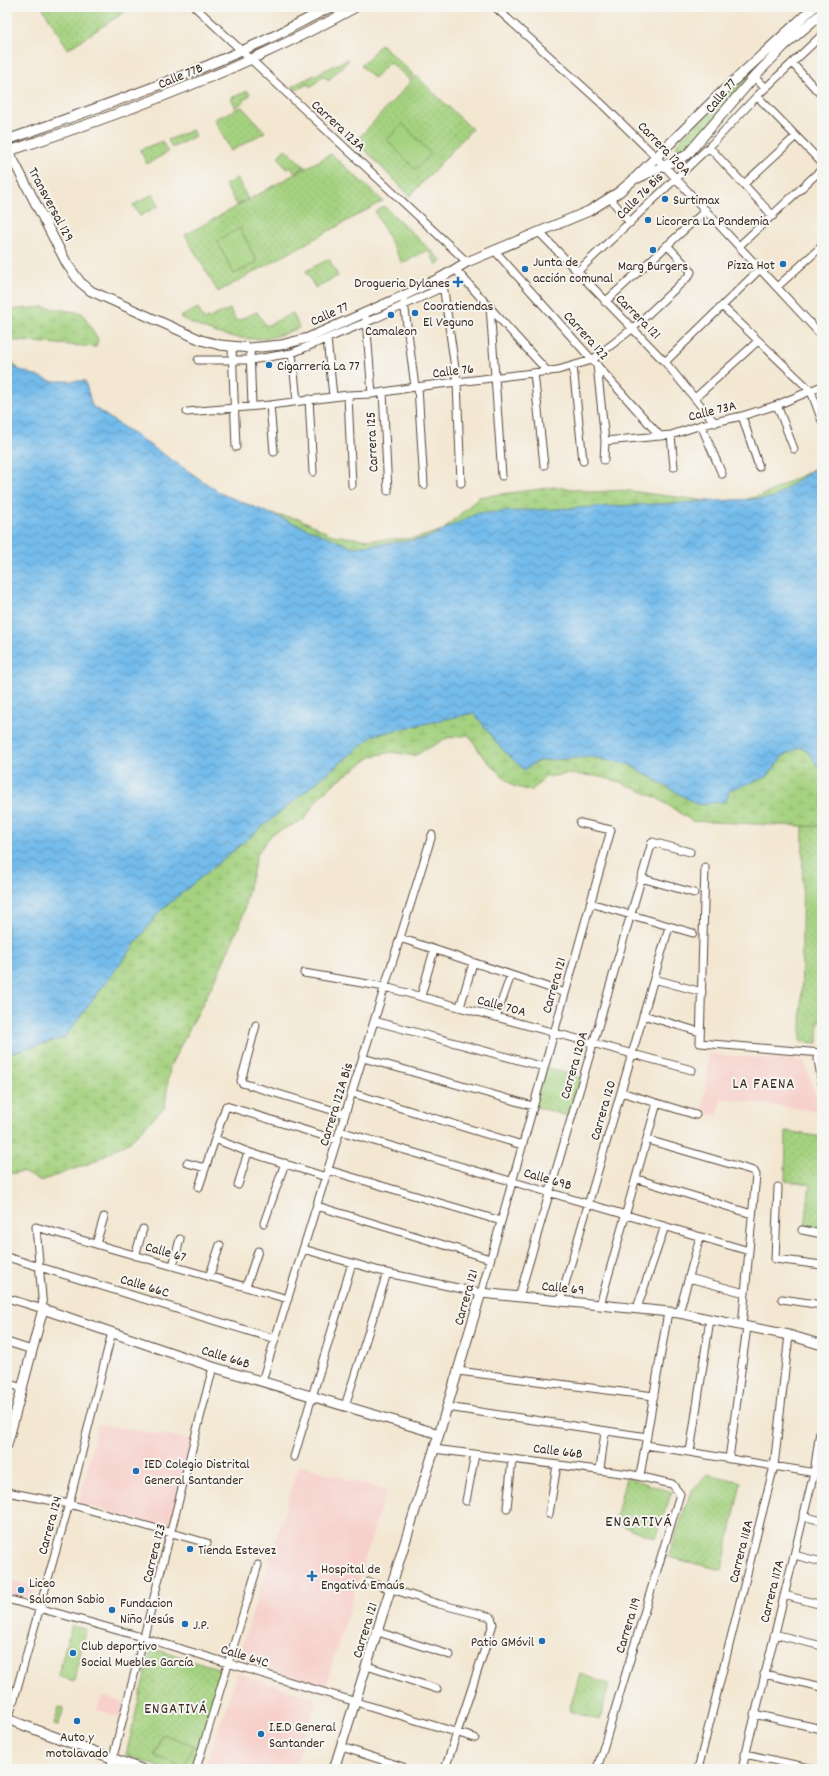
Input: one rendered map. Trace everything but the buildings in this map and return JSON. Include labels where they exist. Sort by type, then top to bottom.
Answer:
[{"type":"street","name":"Carrera 123A","points":[[195,7],[467,262]]},
{"type":"street","name":"Calle 77B","points":[[7,140],[152,88],[241,51],[331,7]]},
{"type":"street","name":"Calle 77B","points":[[8,150],[137,107],[185,89],[250,60],[356,7]]},
{"type":"street","name":"Carrera 120A","points":[[495,7],[611,113],[676,177],[822,336]]},
{"type":"street","name":"Calle 77","points":[[73,273],[80,282],[91,291],[195,338],[232,347],[250,348],[281,345],[308,338],[365,313],[404,300],[467,262],[577,217],[610,198],[632,181],[725,89],[814,7]]},
{"type":"street","name":"Calle 77","points":[[632,181],[687,155],[712,128],[754,77],[784,46],[822,13]]},
{"type":"street","name":"Calle 76 Bis","points":[[577,272],[720,137],[764,88],[822,35]]},
{"type":"street","points":[[792,63],[822,96]]},
{"type":"street","points":[[754,77],[764,88]]},
{"type":"street","points":[[757,96],[822,163]]},
{"type":"street","points":[[712,128],[720,137]]},
{"type":"street","points":[[744,184],[796,136]]},
{"type":"street","points":[[709,147],[773,216]]},
{"type":"street","name":"Transversal 129","points":[[8,150],[73,273]]},
{"type":"street","points":[[740,246],[822,169]]},
{"type":"street","points":[[610,198],[630,223]]},
{"type":"street","points":[[605,302],[706,210]]},
{"type":"street","name":"Carrera 121","points":[[539,232],[605,302],[665,362],[716,423]]},
{"type":"street","name":"Calle 76","points":[[187,412],[270,405],[333,396],[372,394],[457,382],[548,372],[595,362],[689,276],[691,272],[690,270],[668,245]]},
{"type":"street","points":[[777,287],[822,246]]},
{"type":"street","name":"Carrera 122","points":[[495,251],[660,436]]},
{"type":"street","points":[[455,269],[548,372]]},
{"type":"street","points":[[665,362],[760,269]]},
{"type":"street","points":[[442,277],[457,382],[461,483]]},
{"type":"street","points":[[198,360],[251,360],[292,354],[366,322],[404,300],[443,287]]},
{"type":"street","points":[[404,300],[417,387],[424,486]]},
{"type":"street","points":[[490,306],[502,476]]},
{"type":"street","points":[[722,306],[811,391],[822,421]]},
{"type":"street","name":"Carrera 125","points":[[365,313],[372,394]]},
{"type":"street","points":[[327,339],[333,396]]},
{"type":"street","points":[[695,398],[758,341]]},
{"type":"street","points":[[232,347],[236,447]]},
{"type":"street","points":[[250,348],[252,406]]},
{"type":"street","points":[[292,354],[297,401]]},
{"type":"street","points":[[595,362],[605,441],[604,460]]},
{"type":"street","points":[[573,366],[583,461]]},
{"type":"street","points":[[534,373],[544,465]]},
{"type":"street","name":"Calle 73A","points":[[605,441],[671,435],[777,405],[822,386]]},
{"type":"street","name":"Carrera 125","points":[[383,392],[388,491]]},
{"type":"street","points":[[348,395],[352,485]]},
{"type":"street","points":[[309,399],[313,472]]},
{"type":"street","points":[[270,405],[274,452]]},
{"type":"street","points":[[777,405],[794,449]]},
{"type":"street","points":[[742,416],[759,467]]},
{"type":"street","points":[[701,426],[722,474]]},
{"type":"street","points":[[671,435],[674,468]]},
{"type":"street","name":"Carrera 121","points":[[334,1769],[378,1632],[458,1371],[611,830],[580,823]]},
{"type":"street","name":"Carrera 122A Bis","points":[[262,1381],[432,835]]},
{"type":"street","name":"Carrera 120A","points":[[519,1296],[652,842],[690,852]]},
{"type":"street","points":[[705,866],[700,1043],[820,1053],[822,1084]]},
{"type":"street","points":[[641,878],[694,893]]},
{"type":"street","points":[[590,903],[693,934]]},
{"type":"street","name":"Carrera 120","points":[[560,1300],[669,927]]},
{"type":"street","points":[[400,938],[565,993]]},
{"type":"street","points":[[421,996],[434,950]]},
{"type":"street","points":[[460,1007],[473,963]]},
{"type":"street","name":"Calle 70A","points":[[304,973],[385,987],[692,1070]]},
{"type":"street","points":[[496,1017],[511,976]]},
{"type":"street","points":[[654,979],[702,992]]},
{"type":"street","points":[[643,1015],[700,1032]]},
{"type":"street","points":[[374,1021],[544,1067]]},
{"type":"street","points":[[256,1025],[241,1081],[242,1083],[345,1114]]},
{"type":"street","points":[[363,1058],[533,1106]]},
{"type":"street","points":[[621,1092],[696,1115]]},
{"type":"street","points":[[352,1093],[522,1145]]},
{"type":"street","points":[[600,1305],[648,1140],[657,1103]]},
{"type":"street","points":[[199,1186],[226,1106],[337,1140]]},
{"type":"street","name":"Calle 69B","points":[[340,1131],[749,1251]]},
{"type":"street","points":[[215,1139],[285,1164],[327,1173],[501,1221]]},
{"type":"street","points":[[648,1140],[754,1172],[757,1179],[752,1214],[745,1326],[730,1459]]},
{"type":"street","points":[[238,1185],[248,1152]]},
{"type":"street","points":[[187,1163],[205,1168]]},
{"type":"street","points":[[264,1223],[285,1164]]},
{"type":"street","points":[[636,1179],[752,1214]]},
{"type":"street","points":[[778,1188],[775,1259],[822,1265]]},
{"type":"street","points":[[317,1206],[490,1259]]},
{"type":"street","points":[[96,1244],[104,1217]]},
{"type":"street","points":[[637,1308],[665,1226]]},
{"type":"street","name":"Calle 67","points":[[39,1266],[36,1227],[288,1299]]},
{"type":"street","points":[[135,1256],[143,1229]]},
{"type":"street","points":[[802,1230],[822,1234]]},
{"type":"street","points":[[679,1313],[700,1236]]},
{"type":"street","points":[[173,1266],[180,1239]]},
{"type":"street","points":[[209,1277],[220,1245]]},
{"type":"street","name":"Calle 69","points":[[303,1249],[387,1273],[481,1293],[679,1313],[745,1326],[822,1345]]},
{"type":"street","points":[[246,1287],[258,1251]]},
{"type":"street","name":"Calle 66C","points":[[7,1257],[275,1339]]},
{"type":"street","points":[[294,1457],[352,1263]]},
{"type":"street","points":[[7,1445],[43,1309],[39,1266]]},
{"type":"street","points":[[345,1406],[387,1273]]},
{"type":"street","points":[[689,1278],[746,1293]]},
{"type":"street","name":"Calle 66B","points":[[7,1298],[214,1367],[439,1434]]},
{"type":"street","points":[[782,1299],[822,1305]]},
{"type":"street","points":[[640,1476],[668,1312]]},
{"type":"street","points":[[690,1452],[710,1319]]},
{"type":"street","name":"Carrera 124","points":[[7,1721],[69,1504],[112,1332]]},
{"type":"street","name":"Carrera 118A","points":[[698,1769],[774,1466],[789,1336]]},
{"type":"street","points":[[7,1342],[32,1350]]},
{"type":"street","name":"Carrera 123","points":[[110,1769],[214,1367]]},
{"type":"street","points":[[458,1371],[654,1396]]},
{"type":"street","points":[[7,1383],[22,1388]]},
{"type":"street","points":[[447,1407],[604,1432],[647,1437]]},
{"type":"street","name":"Carrera 117A","points":[[742,1769],[754,1714],[814,1473],[822,1417]]},
{"type":"street","points":[[600,1469],[604,1432]]},
{"type":"street","points":[[646,1445],[822,1474]]},
{"type":"street","name":"Calle 66B","points":[[434,1449],[600,1469],[640,1476],[672,1484],[677,1489]]},
{"type":"street","points":[[466,1501],[475,1454]]},
{"type":"street","points":[[507,1508],[512,1459]]},
{"type":"street","points":[[549,1514],[557,1465]]},
{"type":"street","name":"Carrera 119","points":[[597,1769],[680,1494],[677,1489]]},
{"type":"street","points":[[7,1492],[69,1504],[207,1543]]},
{"type":"street","points":[[803,1516],[822,1521]]},
{"type":"street","points":[[794,1554],[822,1562]]},
{"type":"street","points":[[196,1769],[258,1566]]},
{"type":"street","points":[[369,1582],[439,1604],[491,1617],[493,1620],[494,1624],[445,1769]]},
{"type":"street","points":[[784,1595],[822,1605]]},
{"type":"street","name":"Calle 64C","points":[[7,1599],[145,1638],[475,1738]]},
{"type":"street","points":[[378,1632],[450,1655]]},
{"type":"street","points":[[774,1634],[822,1646]]},
{"type":"street","points":[[367,1666],[437,1689]]},
{"type":"street","points":[[764,1674],[822,1687]]},
{"type":"street","points":[[754,1714],[822,1728]]},
{"type":"street","points":[[7,1721],[141,1769]]},
{"type":"street","points":[[342,1747],[403,1766]]},
{"type":"street","points":[[745,1754],[814,1769]]},
{"type":"shaded area","points":[[708,1054],[804,1061],[822,1112],[721,1098],[718,1116],[702,1112],[706,1086]]},
{"type":"shaded area","name":"IED Colegio Distrital General Santander","points":[[98,1424],[194,1440],[171,1529],[79,1503]]},
{"type":"shaded area","name":"Hospital de Engativá Emaús","points":[[299,1465],[386,1491],[325,1687],[238,1660]]},
{"type":"shaded area","name":"Liceo Salomon Sabio","points":[[8,1580],[36,1587],[33,1601],[7,1593]]},
{"type":"shaded area","name":"I.E.D General Santander","points":[[237,1673],[317,1699],[294,1769],[205,1769]]},
{"type":"shaded area","points":[[102,1696],[125,1703],[121,1717],[97,1710]]},
{"type":"green space","points":[[42,7],[132,7],[68,49]]},
{"type":"green space","points":[[381,44],[414,75],[410,80],[390,62],[374,78],[361,66]]},
{"type":"green space","points":[[348,59],[349,60],[329,80],[323,76],[311,87],[308,84],[296,90],[292,86]]},
{"type":"green space","points":[[764,59],[683,155],[679,155],[676,152],[677,143],[733,87]]},
{"type":"green space","points":[[416,76],[472,129],[410,196],[398,184],[399,183],[394,180],[356,141]]},
{"type":"green space","points":[[248,91],[250,95],[236,108],[231,98]]},
{"type":"green space","points":[[242,107],[265,132],[231,151],[214,119]]},
{"type":"green space","points":[[403,124],[431,154],[415,169],[387,140]]},
{"type":"green space","points":[[192,130],[195,136],[172,148],[168,140]]},
{"type":"green space","points":[[162,141],[168,152],[147,164],[140,150]]},
{"type":"green space","points":[[285,149],[305,167],[295,173],[291,167],[286,169],[278,156]]},
{"type":"green space","points":[[331,154],[383,201],[218,292],[185,235]]},
{"type":"green space","points":[[237,178],[248,199],[237,205],[225,185]]},
{"type":"green space","points":[[153,194],[159,205],[140,216],[133,205]]},
{"type":"green space","points":[[384,206],[442,261],[436,264],[428,250],[402,263],[375,212]]},
{"type":"green space","points":[[240,228],[257,262],[234,274],[217,241]]},
{"type":"green space","points":[[329,259],[338,276],[315,288],[306,271]]},
{"type":"green space","points":[[45,307],[82,313],[98,339],[96,347],[7,340],[7,310]]},
{"type":"green space","points":[[198,308],[204,320],[230,309],[236,321],[257,312],[266,326],[293,313],[299,328],[269,338],[246,339],[223,335],[180,317]]},
{"type":"green space","points":[[7,357],[12,361],[32,387],[36,449],[271,514],[300,519],[332,535],[370,540],[417,538],[443,530],[479,497],[555,487],[597,492],[621,490],[734,503],[765,494],[822,465],[822,827],[692,821],[657,798],[621,782],[595,776],[568,774],[546,777],[531,791],[513,786],[483,757],[469,735],[447,738],[414,756],[392,752],[373,756],[337,781],[318,798],[304,820],[272,834],[257,854],[241,922],[216,978],[170,1066],[165,1107],[130,1141],[93,1162],[41,1181],[22,1172],[7,1174]]},
{"type":"green space","points":[[803,826],[822,827],[822,1021],[818,1021],[818,1043],[801,1042]]},
{"type":"green space","points":[[544,1067],[583,1078],[571,1117],[533,1106]]},
{"type":"green space","points":[[786,1131],[822,1137],[822,1228],[805,1227],[810,1184],[785,1181]]},
{"type":"green space","points":[[708,1474],[741,1482],[722,1570],[668,1557],[691,1491]]},
{"type":"green space","points":[[626,1477],[672,1492],[655,1538],[615,1523]]},
{"type":"green space","name":"Club deportivo Social Muebles García","points":[[71,1626],[86,1629],[74,1681],[58,1676]]},
{"type":"green space","points":[[151,1648],[225,1670],[192,1769],[164,1769],[126,1755]]},
{"type":"green space","points":[[580,1674],[609,1684],[600,1720],[569,1711]]},
{"type":"green space","points":[[59,1707],[64,1708],[58,1726],[54,1725]]},
{"type":"green space","points":[[162,1734],[193,1745],[184,1767],[155,1756]]},
{"type":"water","points":[[7,365],[51,381],[85,381],[92,406],[222,494],[353,547],[425,539],[478,513],[773,498],[822,463],[822,772],[808,752],[800,747],[783,756],[767,777],[730,790],[726,801],[698,805],[628,764],[591,757],[538,761],[524,770],[500,747],[474,713],[374,735],[160,911],[64,1038],[7,1054]]},
{"type":"place","name":"Surtimax","points":[[665,199]]},
{"type":"place","name":"Licorera La Pandemia","points":[[648,220]]},
{"type":"place","name":"Marg Burgers","points":[[653,250]]},
{"type":"place","name":"Pizza Hot","points":[[783,264]]},
{"type":"place","name":"Junta de acción comunal","points":[[525,269]]},
{"type":"place","name":"Drogueria Dylanes","points":[[458,282]]},
{"type":"place","name":"Cooratiendas El Veguno","points":[[415,313]]},
{"type":"place","name":"Camaleon","points":[[391,315]]},
{"type":"place","name":"Cigarrería La 77","points":[[269,365]]},
{"type":"place","name":"IED Colegio Distrital General Santander","points":[[136,1471]]},
{"type":"place","name":"Tienda Estevez","points":[[190,1549]]},
{"type":"place","name":"Hospital de Engativá Emaús","points":[[312,1576]]},
{"type":"place","name":"Liceo Salomon Sabio","points":[[21,1590]]},
{"type":"place","name":"Fundacion Niño Jesús","points":[[112,1610]]},
{"type":"place","name":"J.P.","points":[[185,1624]]},
{"type":"place","name":"Patio GMóvil","points":[[542,1641]]},
{"type":"place","name":"Club deportivo Social Muebles García","points":[[73,1653]]},
{"type":"place","name":"Auto y motolavado","points":[[77,1721]]},
{"type":"place","name":"I.E.D General Santander","points":[[261,1734]]},
{"type":"district","name":"LA FAENA","points":[[764,1083]]},
{"type":"district","name":"ENGATIVÁ","points":[[639,1520]]},
{"type":"district","name":"ENGATIVÁ","points":[[176,1708]]}]
